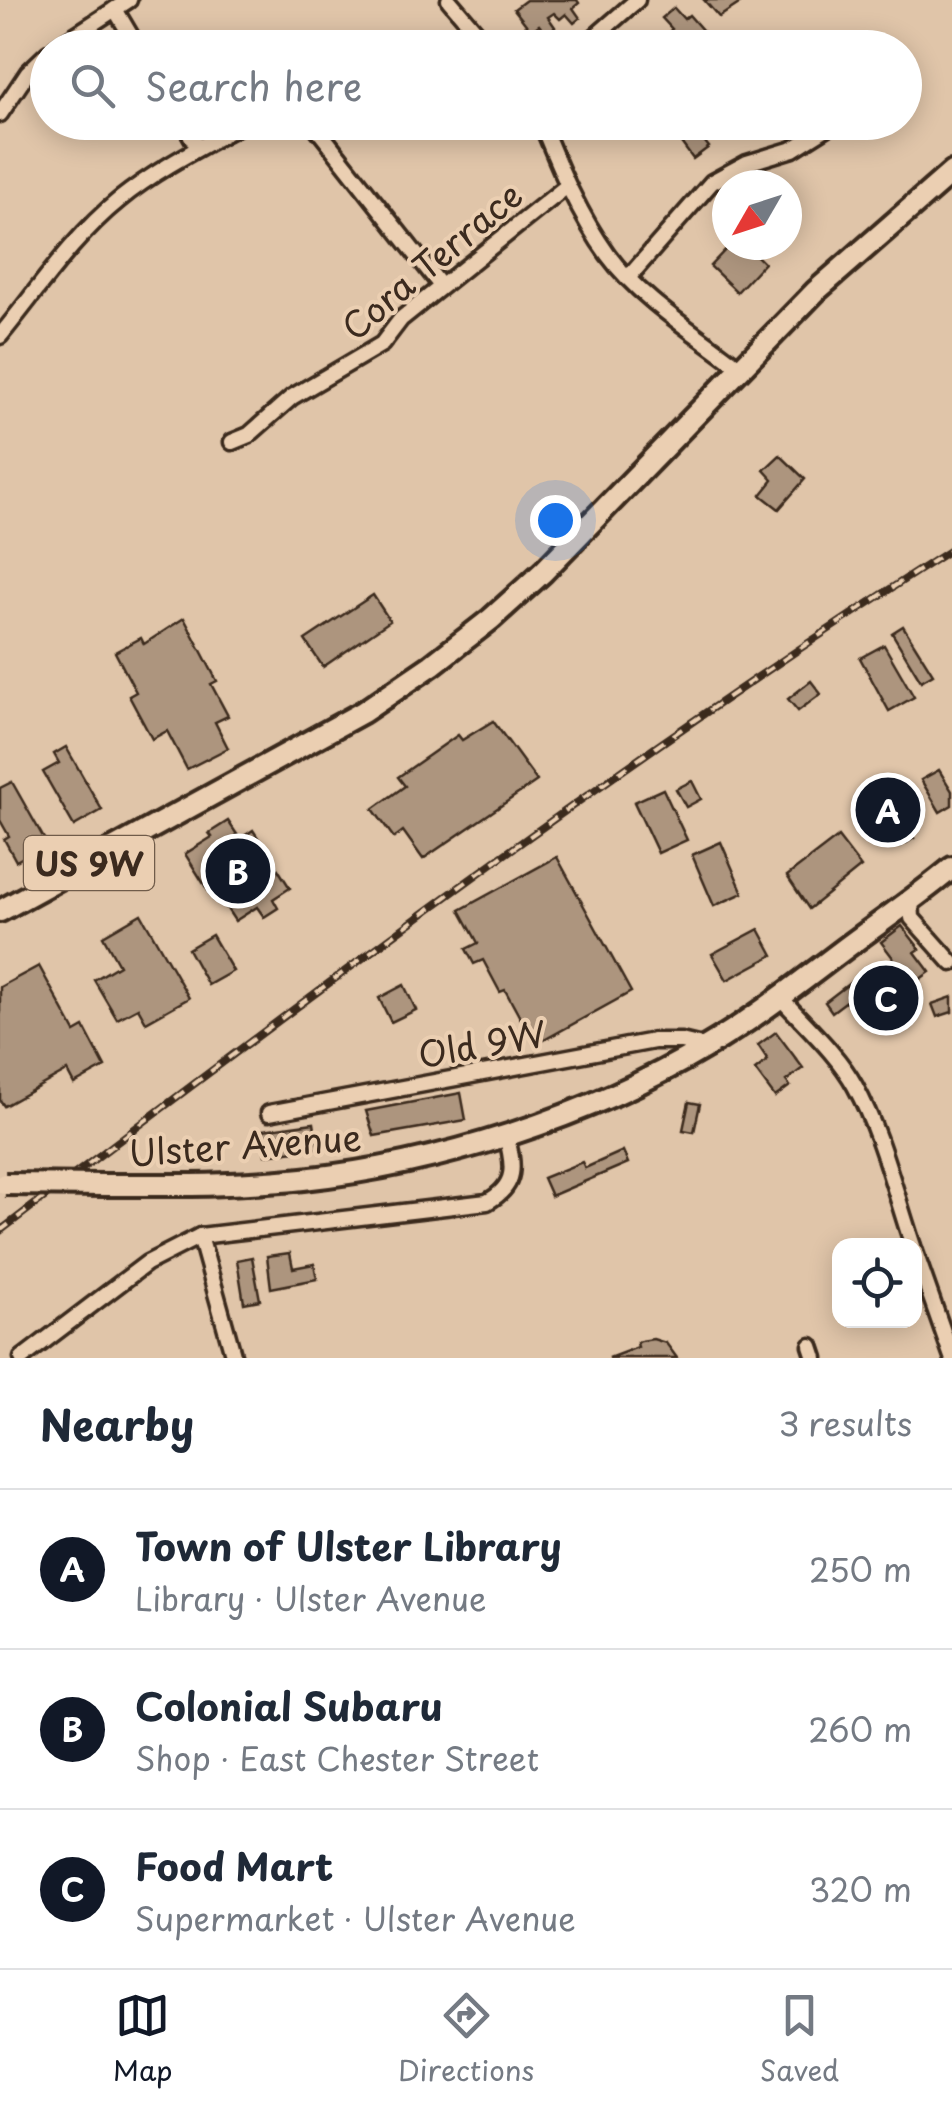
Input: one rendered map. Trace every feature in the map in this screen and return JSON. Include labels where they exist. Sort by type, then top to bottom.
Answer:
[{"type":"main road","name":"US 9W","points":[[0,910],[363,712],[432,665],[543,572],[820,287],[952,172]]},
{"type":"main road","name":"Ulster Avenue","points":[[2,1184],[216,1184],[303,1179],[380,1168],[506,1135],[587,1105],[706,1047],[780,997],[952,868]]},
{"type":"street","points":[[82,30],[129,0]]},
{"type":"street","points":[[449,0],[475,30]]},
{"type":"street","points":[[603,30],[637,0]]},
{"type":"street","points":[[114,9],[127,30]]},
{"type":"street","points":[[0,114],[30,70]]},
{"type":"street","points":[[193,140],[198,148]]},
{"type":"street","points":[[0,336],[93,224],[117,201],[213,140]]},
{"type":"street","points":[[326,140],[442,286]]},
{"type":"street","points":[[548,140],[567,186],[609,256],[628,278],[739,368]]},
{"type":"street","points":[[628,278],[712,182],[747,163],[793,149],[807,140]]},
{"type":"street","name":"Cora Terrace","points":[[232,442],[250,435],[292,397],[382,344],[401,319],[567,186]]},
{"type":"street","points":[[911,899],[912,918],[952,964]]},
{"type":"street","points":[[780,997],[843,1067],[854,1085],[870,1116],[911,1238]]},
{"type":"street","name":"Old 9W","points":[[270,1113],[654,1041],[681,1041],[706,1047]]},
{"type":"street","points":[[22,1358],[147,1263],[200,1236],[487,1202],[506,1190],[512,1176],[506,1135]]},
{"type":"street","points":[[200,1236],[234,1358]]},
{"type":"street","points":[[922,1270],[952,1357]]},
{"type":"building","points":[[526,0],[577,0],[579,3],[573,8],[580,18],[574,23],[566,14],[560,19],[554,13],[548,17],[555,27],[551,30],[543,30],[539,25],[530,30],[514,9]]},
{"type":"building","points":[[704,0],[745,0],[719,17]]},
{"type":"building","points":[[674,8],[684,19],[689,15],[702,30],[671,30],[662,18]]},
{"type":"building","points":[[687,140],[703,140],[709,147],[693,159],[682,144]]},
{"type":"building","points":[[716,260],[764,263],[737,292],[710,266]]},
{"type":"building","points":[[780,455],[805,479],[779,509],[761,495],[773,480],[764,470]]},
{"type":"building","points":[[373,595],[390,621],[323,667],[305,640]]},
{"type":"building","points":[[184,618],[217,681],[211,684],[228,716],[215,722],[228,748],[187,769],[167,731],[152,739],[129,696],[136,692],[115,652],[141,638],[144,644]]},
{"type":"building","points":[[903,626],[933,674],[921,681],[892,633]]},
{"type":"building","points":[[884,645],[914,697],[889,711],[860,658]]},
{"type":"building","points":[[811,681],[821,694],[798,711],[788,699]]},
{"type":"building","points":[[493,721],[537,781],[423,859],[403,831],[394,838],[373,809],[405,786],[398,777],[458,735],[462,740]]},
{"type":"building","points":[[66,747],[102,810],[74,826],[43,772],[59,763],[54,754]]},
{"type":"building","points":[[939,770],[952,791],[952,805],[940,812],[921,780]]},
{"type":"building","points":[[885,778],[915,827],[910,831],[914,838],[901,846],[896,839],[892,842],[862,793]]},
{"type":"building","points":[[692,781],[701,799],[686,807],[676,789]]},
{"type":"building","points":[[12,782],[47,844],[16,861],[4,839],[9,836],[0,820],[0,788]]},
{"type":"building","points":[[663,789],[687,840],[658,853],[634,802]]},
{"type":"building","points":[[228,821],[240,839],[253,830],[290,888],[273,899],[278,908],[264,917],[257,907],[235,921],[220,898],[214,900],[185,854]]},
{"type":"building","points":[[838,837],[861,867],[809,909],[787,876]]},
{"type":"building","points":[[721,842],[743,893],[714,906],[692,855]]},
{"type":"building","points":[[557,857],[631,992],[535,1045],[505,990],[500,992],[483,960],[474,964],[466,949],[478,943],[460,910]]},
{"type":"building","points":[[141,914],[189,998],[146,1022],[138,1008],[117,1019],[94,980],[119,965],[103,936]]},
{"type":"building","points":[[902,926],[920,949],[915,952],[930,972],[913,984],[881,942]]},
{"type":"building","points":[[759,929],[773,955],[727,980],[712,954]]},
{"type":"building","points":[[212,935],[233,971],[208,985],[188,949]]},
{"type":"building","points":[[39,966],[75,1032],[84,1027],[105,1067],[74,1084],[67,1071],[4,1106],[0,1100],[0,987]]},
{"type":"building","points":[[864,972],[872,982],[832,1012],[825,1002]]},
{"type":"building","points":[[881,981],[898,985],[890,1015],[874,1011]]},
{"type":"building","points":[[404,985],[416,1010],[391,1022],[379,998]]},
{"type":"building","points":[[952,997],[952,1012],[937,1017],[932,1004]]},
{"type":"building","points":[[776,1032],[803,1068],[786,1081],[790,1086],[775,1097],[755,1070],[768,1060],[758,1045]]},
{"type":"building","points":[[461,1093],[466,1120],[374,1136],[366,1111]]},
{"type":"building","points":[[689,1102],[700,1104],[694,1132],[683,1130]]},
{"type":"building","points":[[314,1123],[318,1148],[265,1155],[262,1130]]},
{"type":"building","points":[[623,1151],[628,1163],[551,1196],[543,1178],[582,1162],[585,1168]]},
{"type":"building","points":[[290,1253],[293,1268],[314,1264],[317,1279],[271,1288],[267,1256]]},
{"type":"building","points":[[252,1257],[260,1300],[244,1303],[237,1260]]},
{"type":"building","points":[[641,1341],[666,1343],[677,1358],[609,1358],[638,1347]]},
{"type":"railway","points":[[0,1231],[469,880],[708,711],[952,549]]},
{"type":"place","name":"Town of Ulster Library","points":[[888,810]]},
{"type":"place","name":"Colonial Subaru","points":[[238,871]]},
{"type":"place","name":"Food Mart","points":[[886,998]]}]
